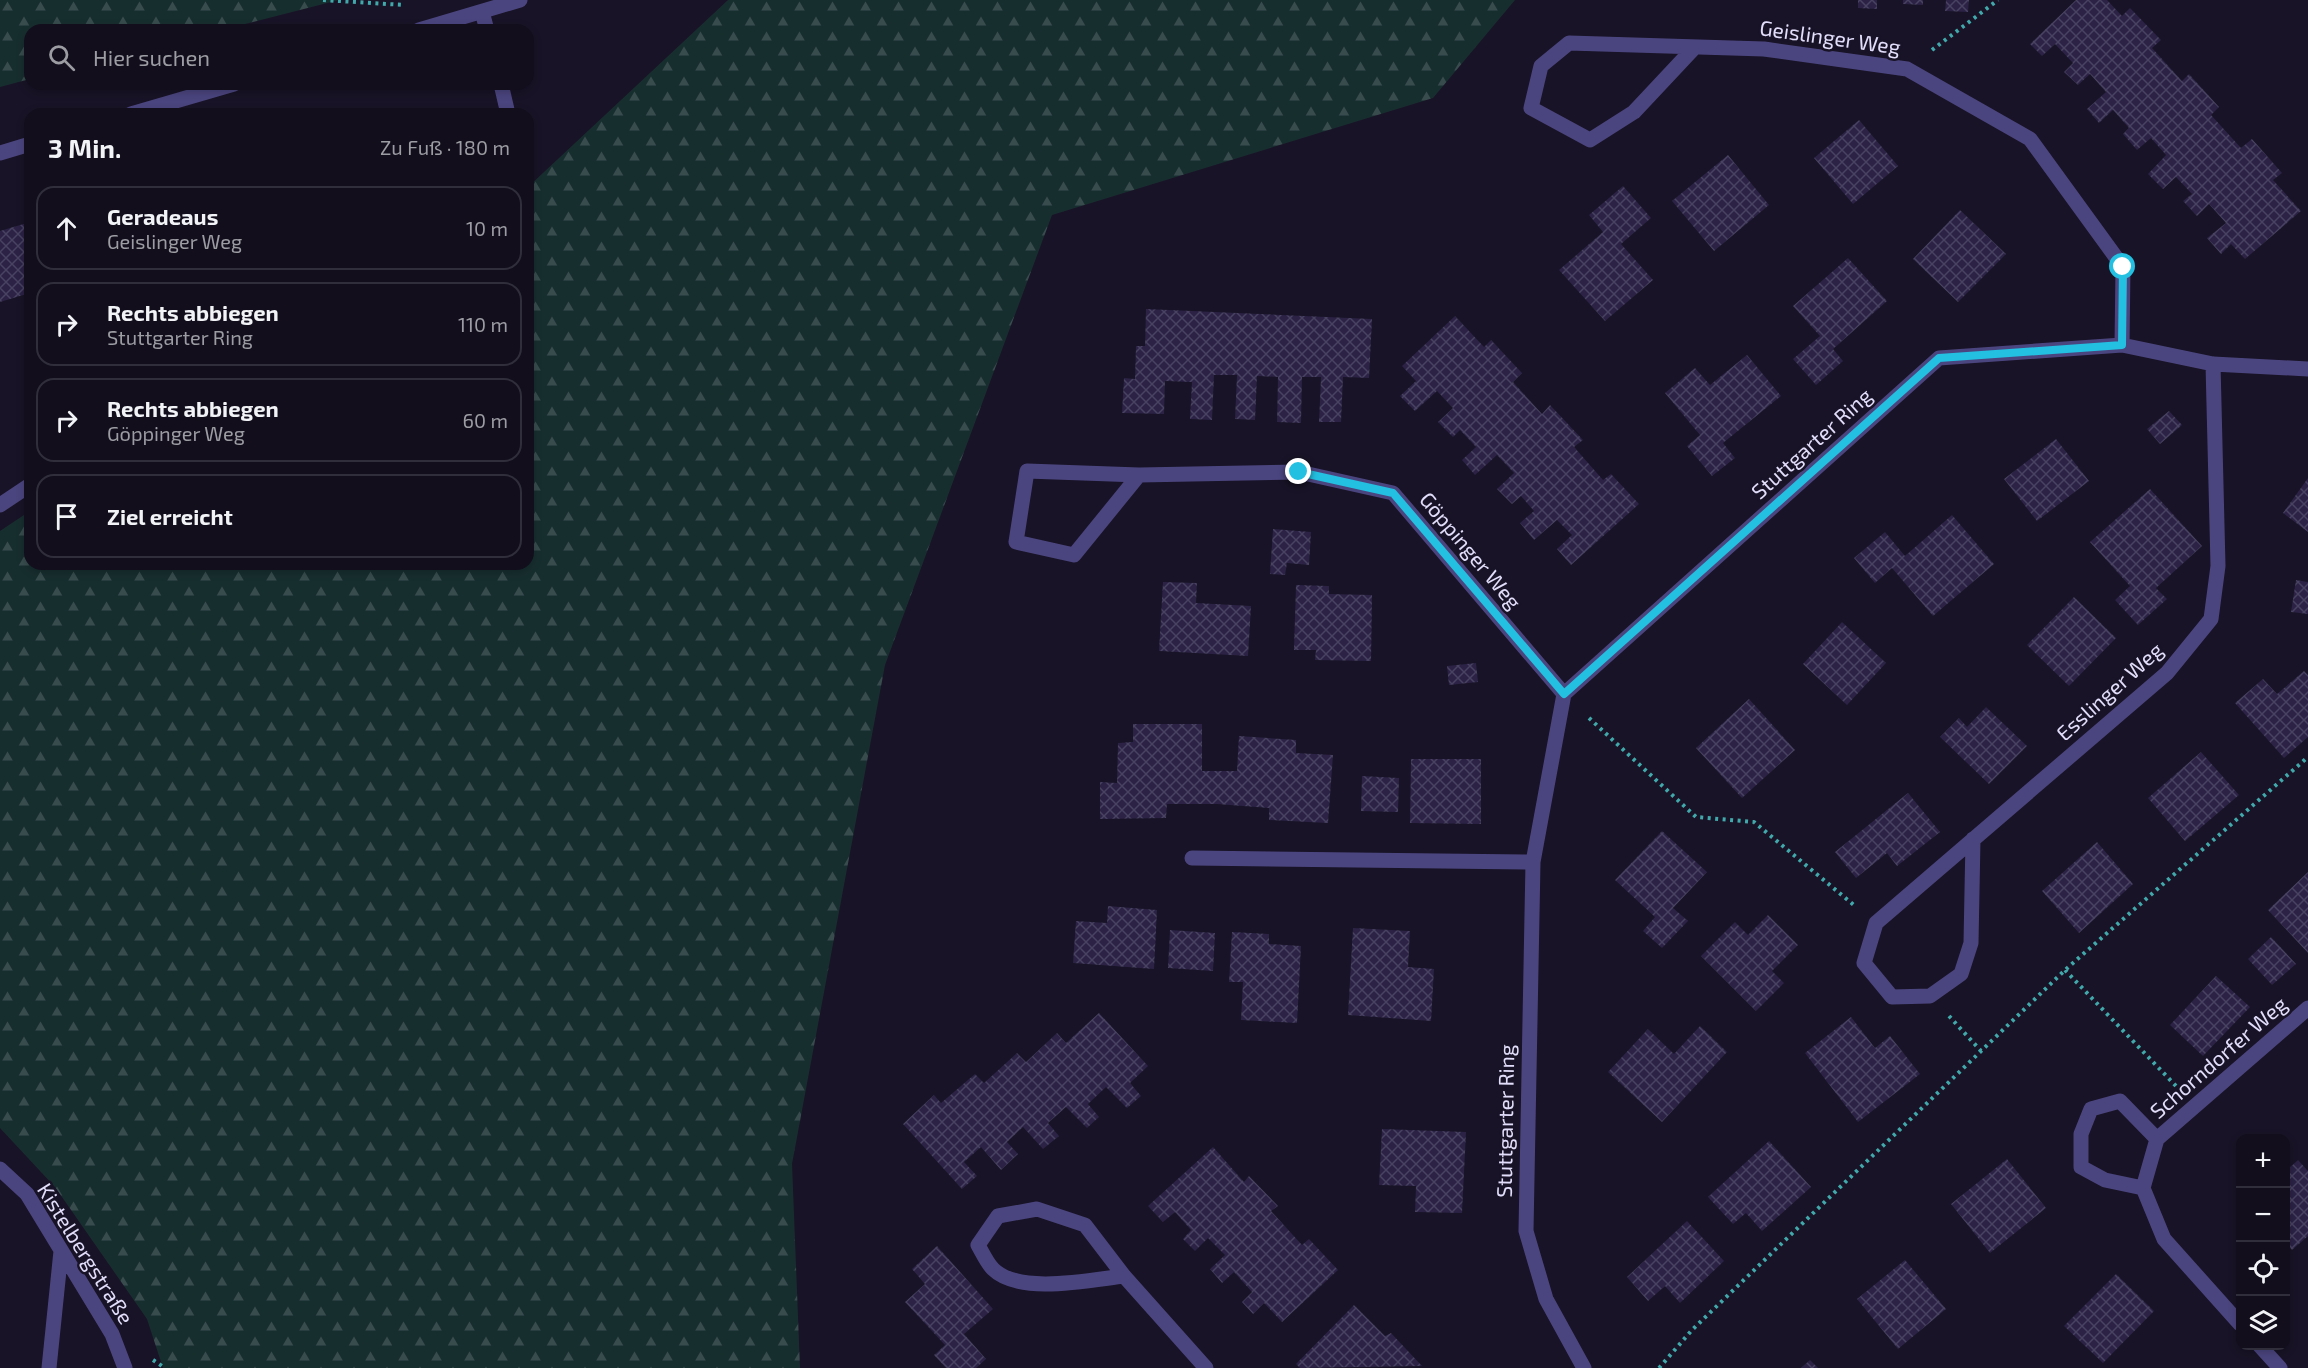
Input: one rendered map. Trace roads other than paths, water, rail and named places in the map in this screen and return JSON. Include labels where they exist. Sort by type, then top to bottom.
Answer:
[{"type":"street","points":[[440,24],[520,0]]},
{"type":"street","points":[[482,12],[485,24]]},
{"type":"street","name":"Geislinger Weg","points":[[1694,48],[1634,112],[1590,140],[1531,108],[1541,66],[1569,43],[1764,49],[1907,69],[2030,139],[2123,267],[2122,345]]},
{"type":"street","points":[[152,108],[213,90]]},
{"type":"street","points":[[502,90],[507,108]]},
{"type":"street","points":[[0,153],[24,146]]},
{"type":"street","name":"Stuttgarter Ring","points":[[1584,1368],[1546,1299],[1526,1231],[1533,862],[1564,694],[1939,358],[2122,345],[2213,364],[2308,369]]},
{"type":"street","name":"Esslinger Weg","points":[[1973,839],[1971,943],[1962,974],[1930,996],[1892,997],[1864,963],[1876,923],[1973,839],[2167,673],[2211,619],[2218,566],[2213,364]]},
{"type":"street","name":"Göppinger Weg","points":[[1139,475],[1074,555],[1016,543],[1027,471],[1139,475],[1299,472],[1393,493],[1564,694]]},
{"type":"street","points":[[0,505],[24,489]]},
{"type":"street","points":[[1192,858],[1533,862]]},
{"type":"street","name":"Schorndorfer Weg","points":[[2157,1139],[2120,1101],[2091,1109],[2081,1134],[2081,1167],[2105,1180],[2143,1188],[2157,1139],[2308,1008]]},
{"type":"street","name":"Kistelbergstraße","points":[[0,1168],[27,1194],[112,1334],[125,1368]]},
{"type":"street","points":[[2143,1188],[2164,1239],[2236,1318]]},
{"type":"street","points":[[1124,1276],[1058,1284],[1024,1284],[993,1270],[978,1245],[998,1216],[1037,1209],[1085,1225],[1124,1276],[1206,1368]]},
{"type":"street","points":[[49,1368],[61,1251]]},
{"type":"street","points":[[2264,1350],[2280,1368]]}]
